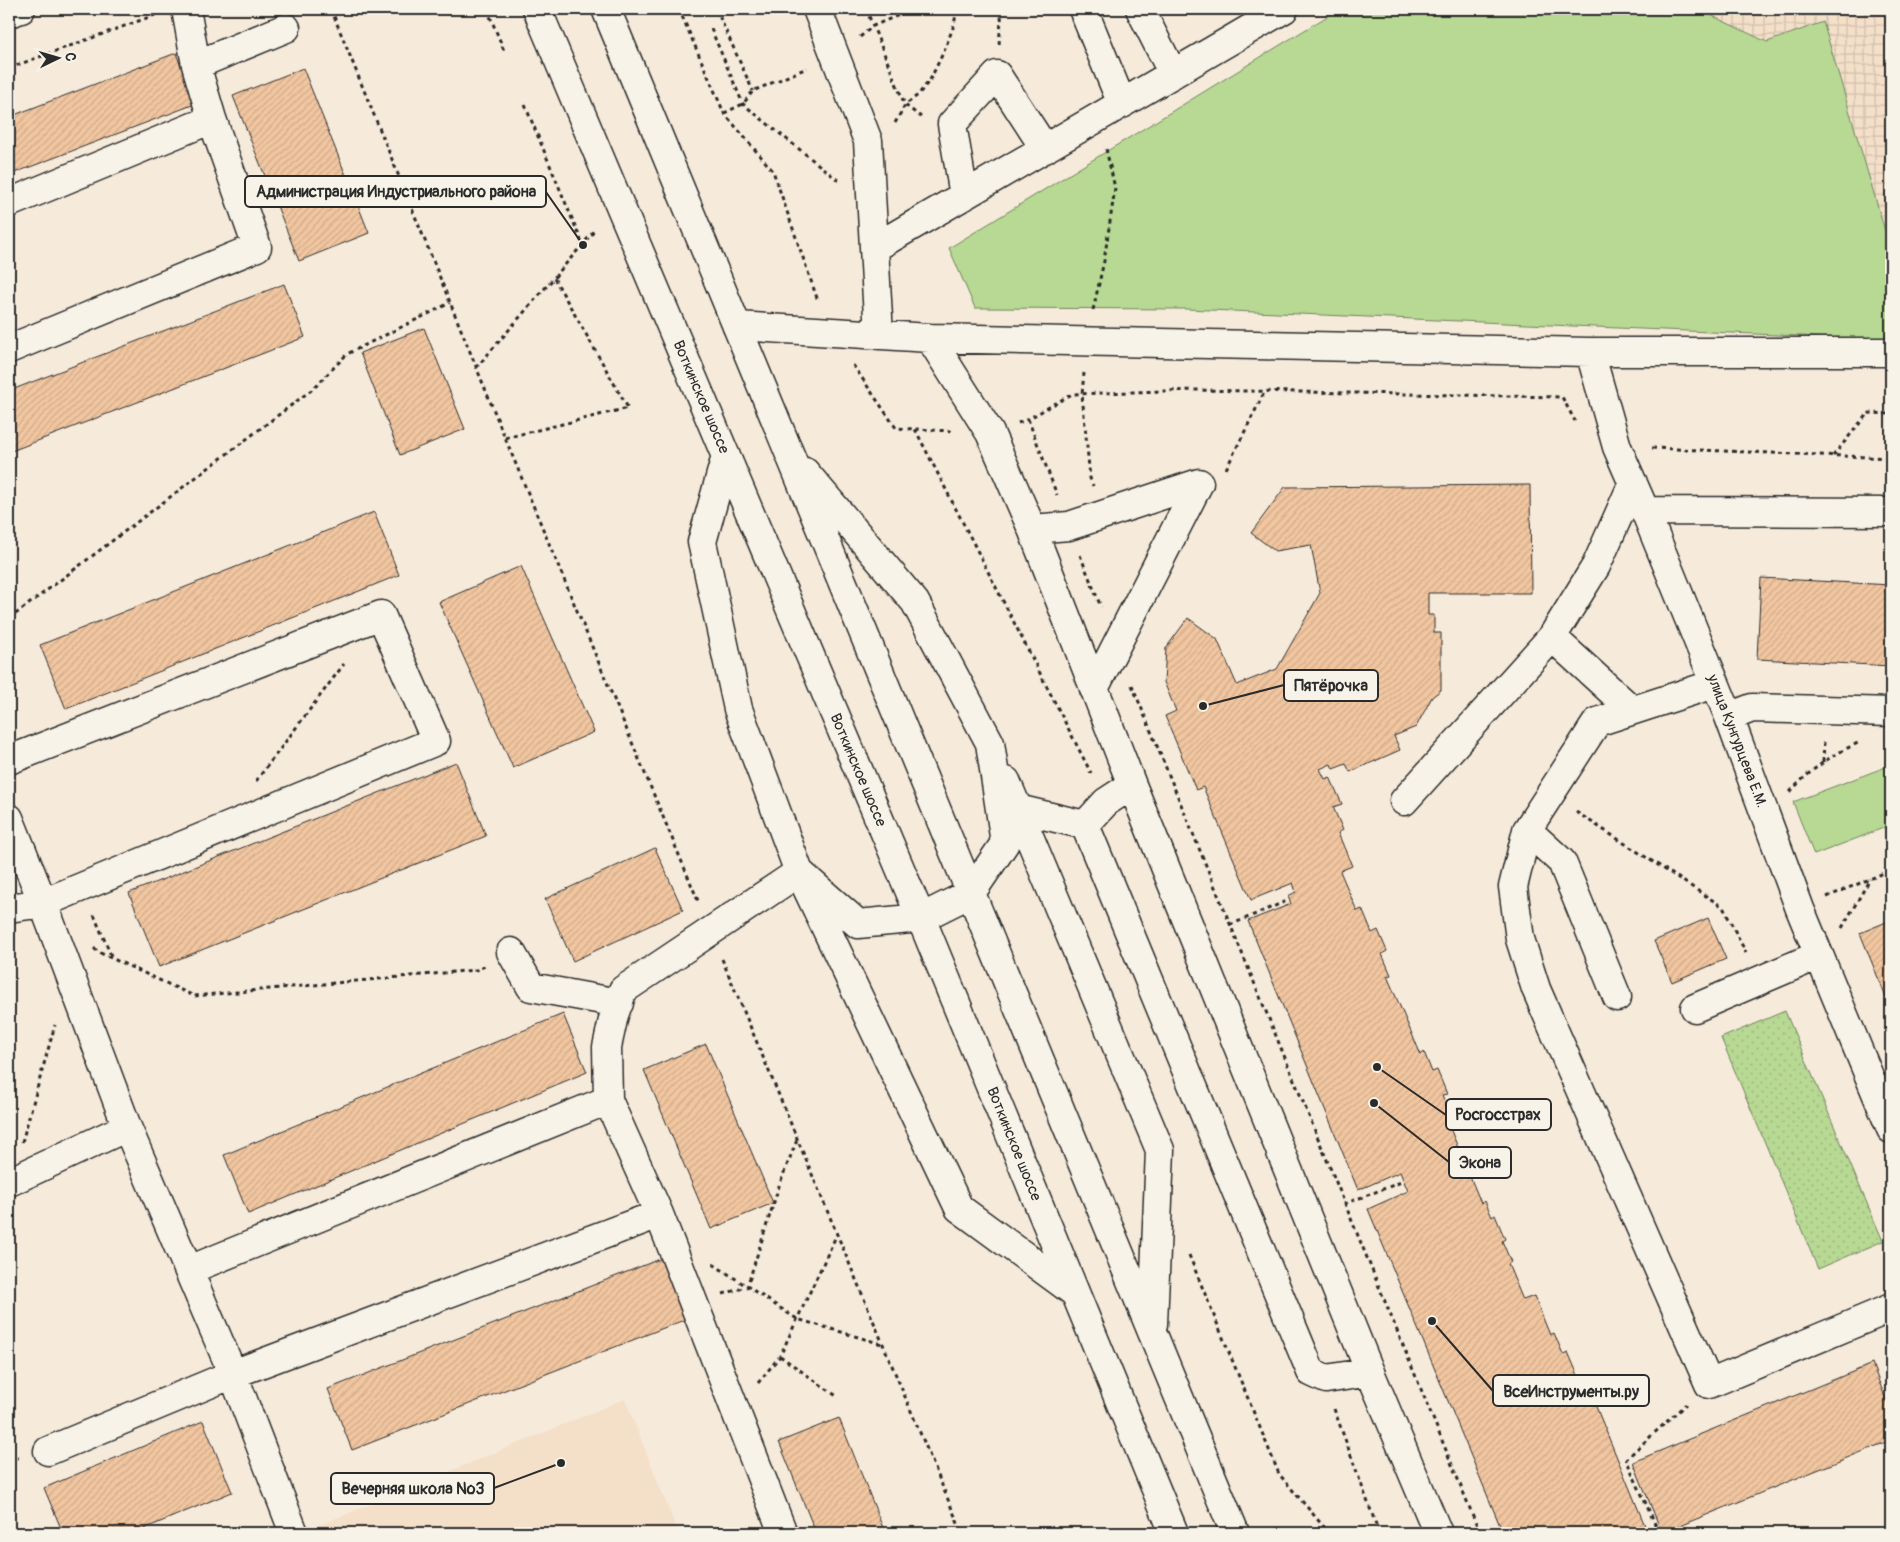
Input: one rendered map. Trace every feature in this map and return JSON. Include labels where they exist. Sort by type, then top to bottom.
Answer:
[{"type":"main road","points":[[9,14],[21,9]]},
{"type":"main road","name":"Воткинское шоссе","points":[[537,9],[921,918],[1174,1533]]},
{"type":"main road","points":[[606,9],[1235,1533]]},
{"type":"main road","points":[[817,9],[868,141],[879,335]]},
{"type":"main road","points":[[1083,9],[1122,104]]},
{"type":"main road","points":[[1140,9],[1173,74]]},
{"type":"main road","points":[[9,349],[257,247],[212,119],[196,65],[174,10]]},
{"type":"main road","points":[[874,248],[1173,74],[1275,11]]},
{"type":"main road","points":[[196,65],[286,28]]},
{"type":"main road","points":[[964,196],[952,124],[997,75],[1045,149]]},
{"type":"main road","points":[[9,203],[212,119]]},
{"type":"main road","points":[[737,326],[930,338],[1590,352],[1891,352]]},
{"type":"main road","points":[[930,338],[990,433],[1032,529],[1132,785],[1370,1372],[1438,1533]]},
{"type":"main road","name":"улица Кунгурцева Е.М.","points":[[1590,352],[1617,447],[1729,717],[1800,909],[1891,1128]]},
{"type":"main road","points":[[789,452],[915,602],[990,743],[1160,1150],[1152,1333]]},
{"type":"main road","points":[[726,456],[702,542],[738,709],[799,872],[959,1208],[1075,1293]]},
{"type":"main road","points":[[1032,529],[1069,526],[1199,483]]},
{"type":"main road","points":[[1094,689],[1199,483]]},
{"type":"main road","points":[[1404,801],[1552,637],[1596,566],[1633,483]]},
{"type":"main road","points":[[1645,511],[1891,512]]},
{"type":"main road","points":[[9,760],[382,615],[436,741],[43,903],[9,908]]},
{"type":"main road","points":[[1552,637],[1632,710]]},
{"type":"main road","points":[[1714,684],[1597,722],[1528,830],[1513,887],[1520,939],[1536,989],[1709,1384],[1891,1308]]},
{"type":"main road","points":[[1729,717],[1752,708],[1885,712]]},
{"type":"main road","points":[[799,872],[858,924],[921,918],[971,893],[1005,844],[990,743]]},
{"type":"main road","points":[[1085,825],[1106,802],[1132,785]]},
{"type":"main road","points":[[1018,809],[1085,825]]},
{"type":"main road","points":[[9,818],[127,1127],[233,1374],[294,1533]]},
{"type":"main road","points":[[1085,825],[1311,1372],[1326,1379],[1370,1372]]},
{"type":"main road","points":[[1528,830],[1562,862],[1617,997]]},
{"type":"main road","points":[[783,1533],[659,1214],[608,1100],[607,1047],[614,1015],[624,990],[799,872]]},
{"type":"main road","points":[[511,952],[531,987],[619,1002]]},
{"type":"main road","points":[[1695,1008],[1819,955]]},
{"type":"main road","points":[[189,1270],[608,1100]]},
{"type":"main road","points":[[10,1181],[127,1127]]},
{"type":"main road","points":[[48,1451],[233,1374],[659,1214]]},
{"type":"path","points":[[331,9],[476,368],[962,1533]]},
{"type":"path","points":[[487,9],[505,53]]},
{"type":"path","points":[[679,9],[682,16]]},
{"type":"path","points":[[716,9],[753,91]]},
{"type":"path","points":[[866,9],[905,105],[921,116],[924,124]]},
{"type":"path","points":[[724,113],[743,104],[753,91],[835,56],[873,26],[913,9]]},
{"type":"path","points":[[894,126],[905,105],[918,95],[930,80],[944,52],[954,25],[957,9]]},
{"type":"path","points":[[9,68],[174,10]]},
{"type":"path","points":[[711,29],[743,104],[872,207]]},
{"type":"path","points":[[476,368],[583,245],[525,105]]},
{"type":"path","points":[[505,438],[628,408],[554,278]]},
{"type":"path","points":[[9,619],[314,388],[347,354],[450,303]]},
{"type":"path","points":[[1199,483],[1224,474],[1265,391]]},
{"type":"path","points":[[1833,456],[1868,412],[1891,414]]},
{"type":"path","points":[[1028,419],[1116,645],[1480,1533]]},
{"type":"path","points":[[915,429],[1106,802]]},
{"type":"path","points":[[253,785],[346,661]]},
{"type":"path","points":[[1786,796],[1808,773],[1839,751],[1876,735],[1885,712]]},
{"type":"path","points":[[1550,796],[1723,907],[1759,980]]},
{"type":"path","points":[[1800,909],[1891,870]]},
{"type":"path","points":[[1840,931],[1870,879]]},
{"type":"path","points":[[82,887],[112,958]]},
{"type":"path","points":[[1230,925],[1289,900]]},
{"type":"path","points":[[92,946],[98,952],[194,996],[476,970],[511,952]]},
{"type":"path","points":[[10,1181],[56,1021]]},
{"type":"path","points":[[747,1287],[780,1183],[797,1140]]},
{"type":"path","points":[[1344,1204],[1404,1181]]},
{"type":"path","points":[[736,1410],[780,1356],[837,1234]]},
{"type":"path","points":[[1189,1255],[1279,1474],[1329,1533]]},
{"type":"path","points":[[707,1260],[797,1319],[883,1344]]},
{"type":"path","points":[[780,1356],[838,1397]]},
{"type":"path","points":[[1326,1379],[1337,1419],[1379,1533]]},
{"type":"path","points":[[1659,1533],[1626,1459],[1709,1384]]},
{"type":"shaded area","points":[[1698,9],[1891,9],[1891,251],[1823,22],[1767,42]]},
{"type":"shaded area","points":[[625,1399],[678,1533],[321,1533],[318,1526]]},
{"type":"green space","points":[[1339,9],[1698,9],[1767,42],[1823,22],[1891,251],[1891,340],[1186,309],[975,308],[949,248]]},
{"type":"green space","points":[[1891,765],[1891,825],[1814,855],[1793,802]]},
{"type":"green space","points":[[1785,1011],[1883,1241],[1818,1269],[1721,1038]]},
{"type":"building","points":[[176,53],[195,104],[9,175],[9,117]]},
{"type":"building","points":[[303,68],[369,233],[299,261],[233,96]]},
{"type":"building","points":[[284,284],[305,337],[9,452],[9,391]]},
{"type":"building","points":[[424,328],[465,429],[400,455],[360,353]]},
{"type":"building","points":[[1530,485],[1531,593],[1428,593],[1428,615],[1434,615],[1434,633],[1441,633],[1441,690],[1432,697],[1416,727],[1394,736],[1400,750],[1350,772],[1346,764],[1333,769],[1331,764],[1320,769],[1325,779],[1330,777],[1342,804],[1333,807],[1343,830],[1338,833],[1352,866],[1340,871],[1357,911],[1362,909],[1372,933],[1378,930],[1387,951],[1382,954],[1391,975],[1387,976],[1421,1055],[1424,1052],[1432,1072],[1437,1070],[1447,1094],[1442,1095],[1452,1119],[1447,1121],[1481,1203],[1485,1201],[1492,1217],[1495,1215],[1505,1239],[1502,1241],[1511,1262],[1508,1264],[1523,1300],[1534,1296],[1550,1335],[1554,1333],[1563,1354],[1568,1352],[1580,1380],[1575,1382],[1581,1396],[1590,1392],[1648,1533],[1503,1533],[1368,1209],[1408,1191],[1400,1172],[1358,1190],[1248,921],[1291,904],[1288,896],[1296,892],[1293,883],[1251,900],[1203,787],[1196,790],[1165,716],[1176,711],[1164,682],[1166,648],[1188,618],[1217,639],[1237,685],[1277,669],[1320,593],[1311,545],[1275,551],[1251,533],[1285,487]]},
{"type":"building","points":[[374,512],[399,575],[66,709],[40,645]]},
{"type":"building","points":[[521,566],[594,732],[513,768],[439,602]]},
{"type":"building","points":[[1761,578],[1891,585],[1891,666],[1757,659]]},
{"type":"building","points":[[456,762],[486,836],[159,967],[129,893]]},
{"type":"building","points":[[655,848],[683,910],[573,961],[545,899]]},
{"type":"building","points":[[1708,918],[1726,959],[1672,982],[1654,941]]},
{"type":"building","points":[[1891,920],[1891,1010],[1860,933]]},
{"type":"building","points":[[563,1014],[587,1072],[248,1214],[224,1155]]},
{"type":"building","points":[[706,1044],[773,1203],[711,1229],[644,1070]]},
{"type":"building","points":[[665,1257],[689,1318],[352,1450],[328,1389]]},
{"type":"building","points":[[1872,1364],[1891,1412],[1891,1440],[1662,1533],[1633,1462]]},
{"type":"building","points":[[839,1418],[885,1533],[816,1533],[779,1442]]},
{"type":"building","points":[[203,1421],[232,1492],[134,1533],[63,1533],[44,1488]]},
{"type":"place","name":"Администрация Индустриального района","points":[[583,245]]},
{"type":"place","name":"Пятёрочка","points":[[1203,706]]},
{"type":"place","name":"Росгосстрах","points":[[1377,1067]]},
{"type":"place","name":"Экона","points":[[1374,1103]]},
{"type":"place","name":"ВсеИнструменты.ру","points":[[1432,1321]]},
{"type":"place","name":"Вечерняя школа №3","points":[[561,1463]]}]
